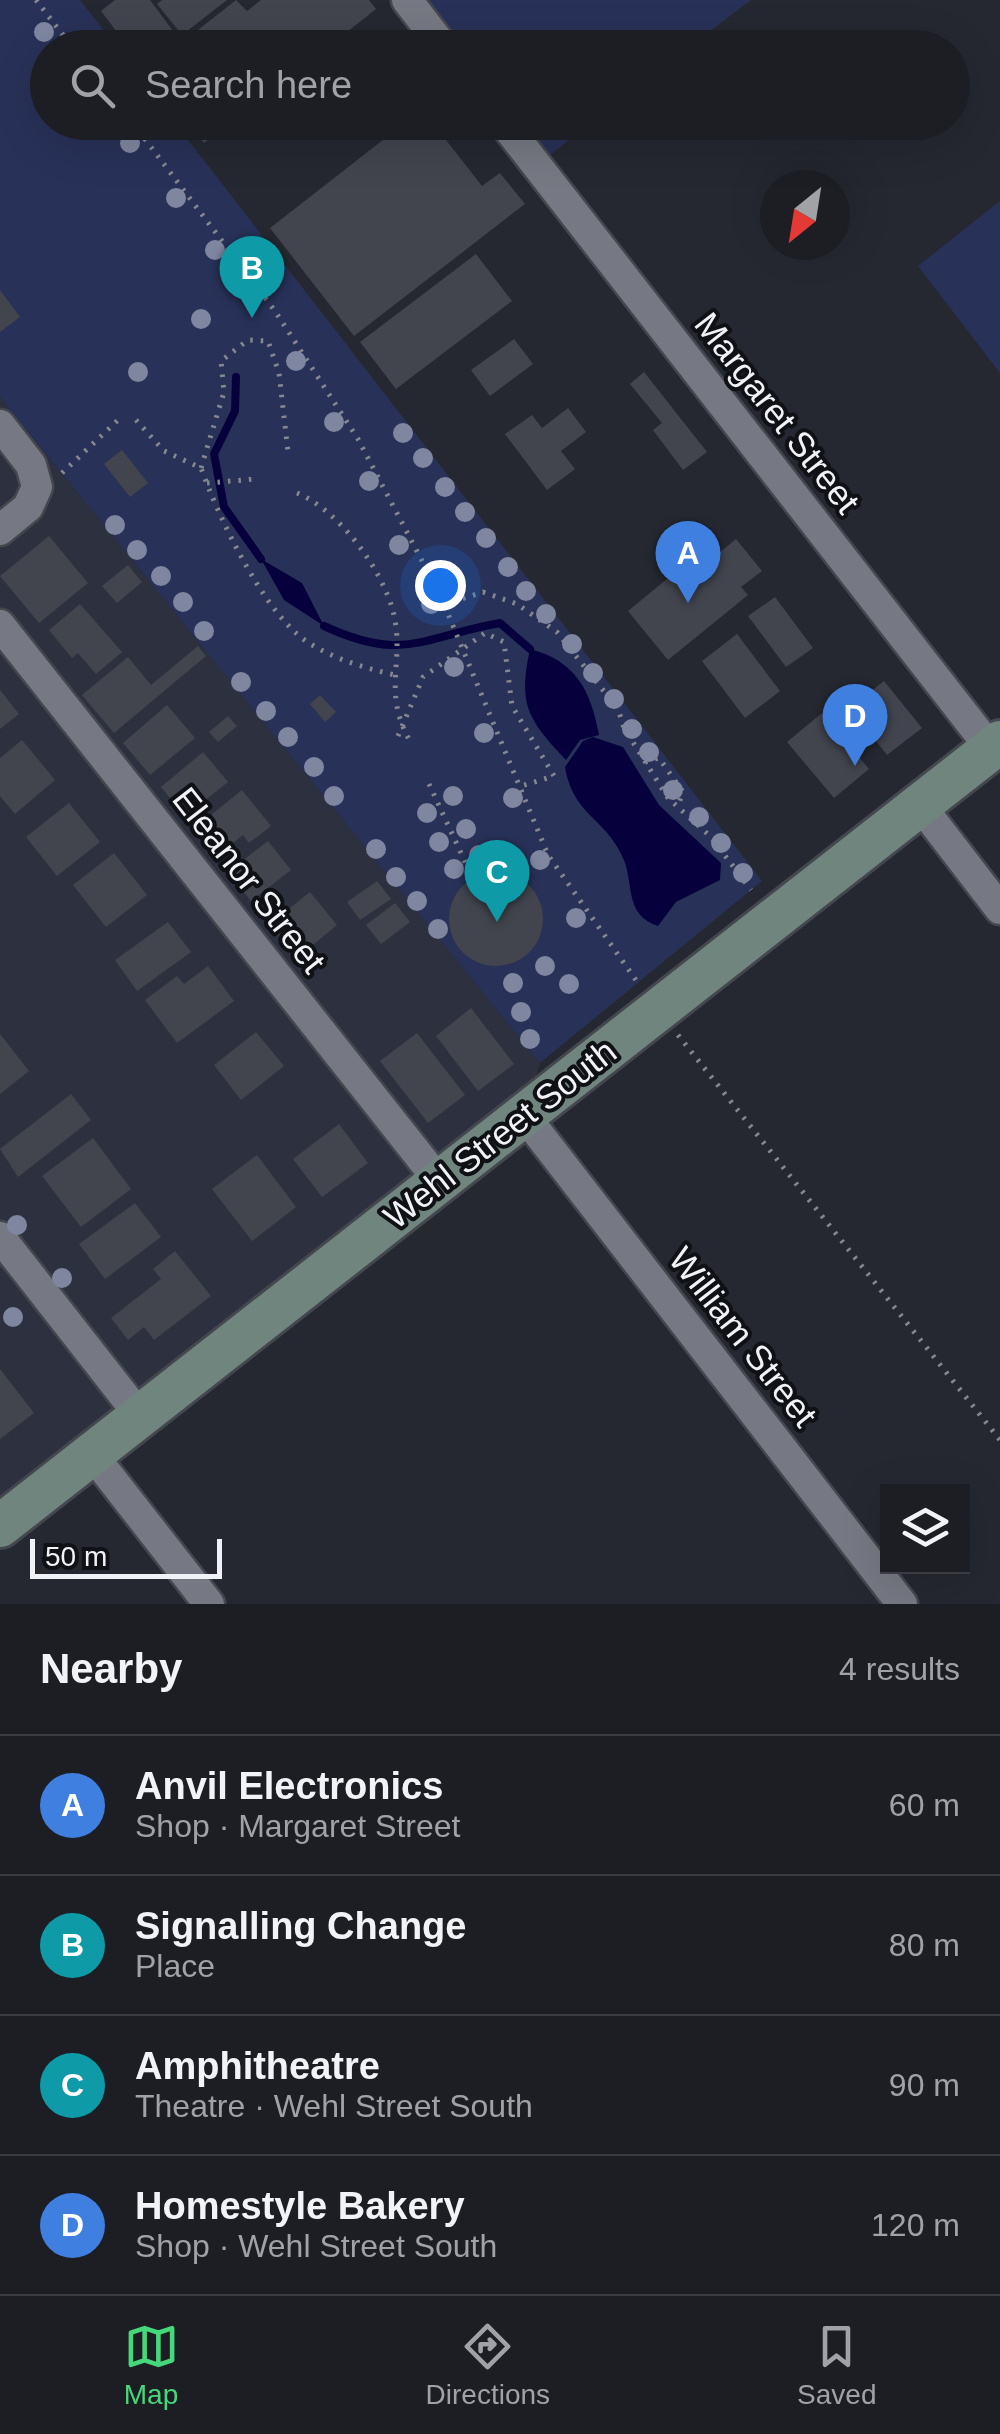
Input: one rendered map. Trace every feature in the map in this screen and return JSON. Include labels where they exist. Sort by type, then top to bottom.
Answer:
[{"type":"street","points":[[407,0],[430,30]]},
{"type":"street","name":"Margaret Street","points":[[516,140],[996,746]]},
{"type":"street","points":[[0,425],[31,465],[37,487],[28,507],[0,530]]},
{"type":"street","name":"Eleanor Street","points":[[0,625],[440,1182]]},
{"type":"street","name":"Wehl Street South","points":[[0,1526],[996,746]]},
{"type":"street","points":[[920,805],[1000,909]]},
{"type":"street","name":"William Street","points":[[524,1115],[902,1604]]},
{"type":"street","points":[[0,1237],[140,1416]]},
{"type":"street","points":[[92,1454],[209,1604]]},
{"type":"path","points":[[36,0],[60,30]]},
{"type":"path","points":[[146,140],[275,311],[358,439],[443,605],[548,855],[684,1043],[1000,1440]]},
{"type":"path","points":[[288,452],[279,374],[268,341],[248,340],[221,361],[224,392],[202,468],[218,516],[260,588],[305,641],[352,664],[395,676]]},
{"type":"path","points":[[28,507],[118,420]]},
{"type":"path","points":[[136,420],[164,451],[202,468]]},
{"type":"path","points":[[206,483],[256,479]]},
{"type":"path","points":[[297,494],[319,502],[342,522],[393,611],[396,716],[410,741]]},
{"type":"path","points":[[443,605],[483,592],[517,604],[557,632],[618,708],[624,728],[678,806],[711,837],[751,890]]},
{"type":"path","points":[[398,736],[423,677],[484,633],[504,642],[512,706],[554,776],[518,786]]},
{"type":"path","points":[[645,762],[659,758],[683,792],[678,806]]},
{"type":"path","points":[[430,784],[473,878]]},
{"type":"shaded area","points":[[0,0],[80,0],[104,30],[30,30],[30,140],[188,140],[762,881],[540,1063],[0,397]]},
{"type":"shaded area","points":[[407,0],[751,0],[712,30],[431,30]]},
{"type":"shaded area","points":[[516,140],[568,140],[537,166]]},
{"type":"shaded area","points":[[1000,201],[1000,373],[918,266]]},
{"type":"shaded area","points":[[0,397],[540,1063],[524,1115],[0,1526]]},
{"type":"shaded area","points":[[261,559],[302,583],[324,626],[284,600]]},
{"type":"shaded area","points":[[530,649],[546,654],[570,670],[591,705],[599,735],[580,740],[566,760],[542,733],[529,710],[525,684]]},
{"type":"shaded area","points":[[593,737],[623,747],[659,805],[721,863],[720,880],[676,902],[658,926],[647,921],[635,907],[617,846],[583,807],[569,783],[565,767],[583,741]]},
{"type":"building","points":[[115,0],[150,0],[172,30],[115,30],[101,11]]},
{"type":"building","points":[[162,0],[227,0],[188,30],[178,30],[157,4]]},
{"type":"building","points":[[236,0],[247,11],[261,0],[369,0],[376,9],[350,30],[198,30]]},
{"type":"building","points":[[383,140],[446,140],[482,186],[500,173],[525,204],[354,336],[270,228]]},
{"type":"building","points":[[476,254],[512,301],[396,389],[360,342]]},
{"type":"building","points":[[0,290],[20,317],[0,332]]},
{"type":"building","points":[[514,339],[533,364],[490,396],[471,370]]},
{"type":"building","points":[[644,372],[707,452],[683,470],[653,430],[662,423],[630,384]]},
{"type":"building","points":[[568,408],[586,432],[561,451],[575,469],[547,490],[505,434],[532,415],[542,428]]},
{"type":"building","points":[[122,450],[148,483],[130,497],[104,464]]},
{"type":"building","points":[[49,536],[88,583],[39,623],[0,576]]},
{"type":"building","points":[[736,539],[762,571],[741,587],[748,595],[668,660],[628,611],[706,547],[714,557]]},
{"type":"building","points":[[128,565],[142,582],[117,603],[102,586]]},
{"type":"building","points":[[775,597],[813,648],[786,667],[748,616]]},
{"type":"building","points":[[80,604],[122,652],[96,674],[78,653],[72,658],[49,630]]},
{"type":"building","points":[[737,634],[780,691],[745,718],[702,661]]},
{"type":"building","points":[[198,646],[206,656],[114,733],[82,695],[128,657],[151,685]]},
{"type":"building","points":[[884,681],[922,728],[887,755],[850,708]]},
{"type":"building","points":[[0,690],[19,714],[0,729]]},
{"type":"building","points":[[320,695],[336,712],[325,722],[310,704]]},
{"type":"building","points":[[167,705],[195,738],[150,775],[123,743]]},
{"type":"building","points":[[822,713],[869,769],[834,798],[787,742]]},
{"type":"building","points":[[228,716],[237,726],[218,742],[209,732]]},
{"type":"building","points":[[22,740],[55,780],[15,814],[0,796],[0,758]]},
{"type":"building","points":[[203,752],[228,782],[185,816],[161,787]]},
{"type":"building","points":[[242,790],[271,826],[249,843],[243,835],[218,855],[196,827]]},
{"type":"building","points":[[69,803],[100,842],[57,876],[26,837]]},
{"type":"building","points":[[268,841],[291,870],[251,901],[228,872]]},
{"type":"building","points":[[114,853],[147,895],[106,927],[73,885]]},
{"type":"building","points":[[496,872],[514,876],[529,886],[539,901],[543,919],[539,937],[529,952],[514,962],[496,966],[478,962],[463,952],[453,937],[449,919],[453,901],[463,886],[478,876]]},
{"type":"building","points":[[377,881],[391,899],[360,920],[347,902]]},
{"type":"building","points":[[310,892],[337,925],[296,959],[269,925]]},
{"type":"building","points":[[395,903],[410,922],[381,944],[366,925]]},
{"type":"building","points":[[168,922],[191,952],[137,991],[115,960]]},
{"type":"building","points":[[208,966],[234,1001],[177,1043],[145,1000],[177,976],[184,984]]},
{"type":"building","points":[[471,1008],[514,1064],[478,1091],[436,1036]]},
{"type":"building","points":[[256,1032],[284,1066],[241,1100],[214,1065]]},
{"type":"building","points":[[417,1033],[465,1095],[428,1123],[380,1061]]},
{"type":"building","points":[[0,1034],[29,1071],[0,1094]]},
{"type":"building","points":[[71,1094],[91,1120],[18,1177],[0,1149]]},
{"type":"building","points":[[339,1124],[368,1163],[322,1197],[293,1159]]},
{"type":"building","points":[[93,1138],[131,1189],[81,1227],[42,1176]]},
{"type":"building","points":[[257,1155],[296,1207],[252,1241],[212,1189]]},
{"type":"building","points":[[135,1203],[161,1237],[105,1279],[79,1244]]},
{"type":"building","points":[[175,1251],[211,1296],[154,1340],[144,1327],[128,1340],[111,1318],[161,1279],[153,1269]]},
{"type":"building","points":[[0,1369],[34,1413],[0,1439]]},
{"type":"waterway","points":[[236,377],[235,411],[214,454],[224,507],[261,559]]},
{"type":"waterway","points":[[324,626],[351,637],[394,645],[500,623],[530,649]]},
{"type":"place","name":"Signalling Change","points":[[252,318]]},
{"type":"place","name":"Anvil Electronics","points":[[688,603]]},
{"type":"place","name":"Homestyle Bakery","points":[[855,766]]},
{"type":"place","name":"Amphitheatre","points":[[497,922]]}]
